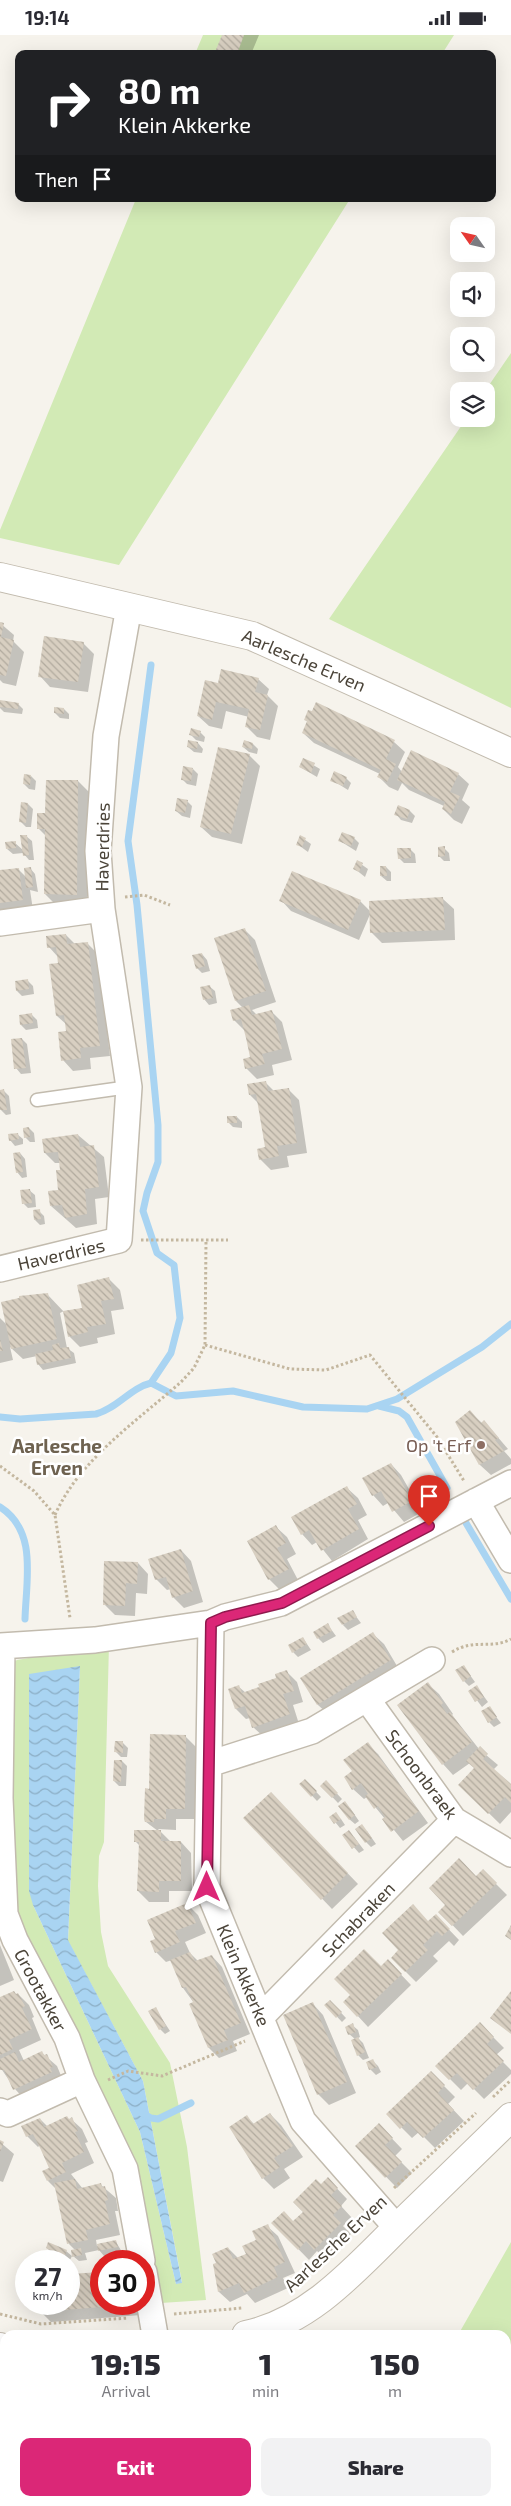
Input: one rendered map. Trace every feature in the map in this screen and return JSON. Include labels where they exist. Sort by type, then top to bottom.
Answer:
[{"type":"street","name":"Aarlesche Erven","points":[[0,577],[252,636],[511,753]]},
{"type":"street","name":"Haverdries","points":[[0,1269],[119,1240],[129,1087],[112,904],[98,851],[106,736],[129,607]]},
{"type":"street","points":[[0,923],[112,904]]},
{"type":"street","points":[[1,1646],[74,1641],[211,1623],[225,1617],[282,1603],[511,1483]]},
{"type":"street","points":[[476,1501],[511,1560]]},
{"type":"street","name":"Klein Akkerke","points":[[211,1623],[207,1887],[303,2121],[397,2228]]},
{"type":"street","name":"Grootakker","points":[[1,1646],[0,1798],[5,1914],[15,1940],[67,2038],[94,2081],[125,2169],[140,2250]]},
{"type":"street","points":[[209,1764],[312,1731],[432,1660]]},
{"type":"street","name":"Schoonbraek","points":[[367,1699],[454,1820],[511,1854]]},
{"type":"street","name":"Schabraken","points":[[264,2024],[454,1820]]},
{"type":"street","points":[[0,2111],[8,2114],[94,2081]]},
{"type":"street","name":"Aarlesche Erven","points":[[264,2330],[274,2327],[314,2306],[370,2256],[511,2117]]},
{"type":"lane","points":[[37,1099],[129,1087]]},
{"type":"path","points":[[112,904],[144,895],[170,905]]},
{"type":"path","points":[[141,1240],[228,1240]]},
{"type":"path","points":[[54,1515],[62,1498],[93,1461],[181,1383],[194,1368],[205,1345],[206,1241]]},
{"type":"path","points":[[205,1345],[290,1369],[326,1370],[370,1355],[437,1437],[476,1501]]},
{"type":"path","points":[[0,1466],[34,1491],[54,1515],[74,1641]]},
{"type":"path","points":[[463,1645],[503,1644],[511,1639]]},
{"type":"path","points":[[94,2081],[128,2071],[162,2076],[264,2024]]},
{"type":"path","points":[[489,2101],[511,2080]]},
{"type":"path","name":"Aarlesche Erven","points":[[284,2291],[482,2108]]},
{"type":"path","points":[[0,2314],[41,2324],[154,2326],[245,2308]]},
{"type":"green space","points":[[203,35],[454,35],[445,50],[197,50]]},
{"type":"green space","points":[[135,202],[348,202],[119,565],[0,538],[0,530]]},
{"type":"green space","points":[[511,353],[511,708],[329,619],[461,427],[495,427],[495,382],[491,382]]},
{"type":"green space","points":[[109,1644],[104,1842],[99,1856],[98,1886],[101,1932],[108,1966],[170,2063],[187,2147],[206,2300],[161,2303],[155,2277],[155,2250],[149,2250],[128,2158],[10,1904],[12,1663],[17,1660]],"holes":[[[80,1666],[68,1941],[143,2081],[182,2282],[176,2284],[140,2132],[33,1905]]]},
{"type":"green space","points":[[511,2242],[511,2330],[461,2330]]},
{"type":"water","points":[[80,1666],[68,1940],[143,2081],[182,2283],[176,2284],[140,2132],[33,1905],[29,1891],[29,1674]]},
{"type":"building","points":[[222,35],[244,35],[238,50],[216,50]]},
{"type":"building","points":[[0,622],[4,623],[1,637],[14,640],[6,676],[0,675]]},
{"type":"building","points":[[44,636],[84,642],[78,682],[38,677]]},
{"type":"building","points":[[221,669],[259,678],[255,692],[268,695],[260,730],[245,727],[249,709],[216,702],[212,720],[197,716],[205,680],[218,683]]},
{"type":"building","points":[[0,700],[19,703],[18,709],[0,707]]},
{"type":"building","points":[[316,702],[395,740],[386,759],[396,764],[387,782],[377,777],[381,770],[302,733],[307,721],[304,720],[308,710],[312,711]]},
{"type":"building","points":[[54,707],[64,708],[64,714],[54,713]]},
{"type":"building","points":[[191,728],[201,731],[199,737],[189,735]]},
{"type":"building","points":[[188,740],[198,742],[197,749],[187,747]]},
{"type":"building","points":[[244,740],[253,743],[252,749],[242,747]]},
{"type":"building","points":[[218,747],[250,754],[231,834],[200,827]]},
{"type":"building","points":[[411,750],[459,773],[450,792],[460,796],[451,814],[442,809],[445,802],[397,780]]},
{"type":"building","points":[[303,758],[315,763],[311,773],[299,767]]},
{"type":"building","points":[[183,766],[193,768],[191,781],[181,780]]},
{"type":"building","points":[[334,771],[347,777],[343,786],[330,781]]},
{"type":"building","points":[[24,774],[31,775],[30,785],[23,784]]},
{"type":"building","points":[[46,780],[78,780],[77,895],[44,894],[45,829],[37,829],[37,813],[45,813]]},
{"type":"building","points":[[177,798],[188,800],[185,813],[175,811]]},
{"type":"building","points":[[21,802],[28,803],[26,823],[19,822]]},
{"type":"building","points":[[398,805],[410,810],[407,819],[394,815]]},
{"type":"building","points":[[342,832],[355,837],[351,846],[338,841]]},
{"type":"building","points":[[20,835],[27,835],[29,855],[23,856]]},
{"type":"building","points":[[300,835],[306,838],[302,847],[296,845]]},
{"type":"building","points":[[16,841],[16,848],[6,849],[5,842]]},
{"type":"building","points":[[445,846],[445,856],[438,857],[438,847]]},
{"type":"building","points":[[397,848],[411,848],[411,858],[398,859]]},
{"type":"building","points":[[357,860],[363,863],[359,872],[353,869]]},
{"type":"building","points":[[380,866],[386,866],[387,876],[380,876]]},
{"type":"building","points":[[31,867],[33,887],[26,888],[24,868]]},
{"type":"building","points":[[19,868],[23,900],[0,903],[0,870]]},
{"type":"building","points":[[292,871],[361,900],[348,930],[279,901]]},
{"type":"building","points":[[443,897],[445,930],[370,933],[369,901]]},
{"type":"building","points":[[245,928],[266,991],[235,1001],[214,938]]},
{"type":"building","points":[[66,934],[67,944],[88,942],[100,1046],[80,1048],[81,1058],[61,1061],[58,1032],[66,1031],[64,1015],[56,1016],[49,964],[58,963],[56,947],[47,948],[46,936]]},
{"type":"building","points":[[202,953],[205,966],[196,969],[192,955]]},
{"type":"building","points":[[28,979],[29,989],[16,991],[15,981]]},
{"type":"building","points":[[210,985],[213,998],[203,1000],[200,987]]},
{"type":"building","points":[[249,1005],[252,1015],[272,1010],[282,1049],[262,1054],[265,1064],[245,1069],[243,1059],[250,1057],[246,1038],[241,1019],[233,1021],[230,1010]]},
{"type":"building","points":[[32,1013],[33,1023],[20,1025],[19,1015]]},
{"type":"building","points":[[22,1038],[26,1068],[14,1069],[11,1039]]},
{"type":"building","points":[[266,1081],[268,1091],[289,1088],[297,1143],[277,1146],[279,1156],[259,1160],[257,1149],[265,1147],[256,1094],[249,1095],[247,1084]]},
{"type":"building","points":[[4,1089],[7,1110],[0,1110],[0,1090]]},
{"type":"building","points":[[227,1116],[237,1116],[237,1123],[227,1123]]},
{"type":"building","points":[[29,1127],[30,1137],[24,1138],[23,1128]]},
{"type":"building","points":[[18,1133],[19,1139],[9,1141],[8,1134]]},
{"type":"building","points":[[78,1134],[80,1147],[94,1145],[99,1187],[85,1189],[87,1214],[65,1218],[62,1205],[50,1206],[48,1191],[58,1190],[56,1170],[60,1170],[58,1152],[44,1153],[42,1139]]},
{"type":"building","points":[[20,1152],[23,1172],[16,1173],[13,1153]]},
{"type":"building","points":[[30,1189],[32,1203],[22,1204],[20,1190]]},
{"type":"building","points":[[40,1209],[41,1219],[34,1220],[33,1210]]},
{"type":"building","points":[[109,1277],[114,1299],[101,1301],[106,1324],[87,1327],[88,1332],[68,1337],[63,1311],[82,1308],[77,1285]]},
{"type":"building","points":[[48,1293],[57,1339],[11,1349],[1,1302],[19,1298],[19,1296]]},
{"type":"building","points":[[0,1339],[3,1351],[0,1351]]},
{"type":"building","points":[[59,1343],[60,1348],[69,1347],[71,1358],[37,1365],[35,1354],[53,1350],[52,1345]]},
{"type":"building","points":[[470,1410],[481,1423],[484,1420],[499,1438],[495,1440],[504,1451],[479,1465],[455,1422]]},
{"type":"building","points":[[391,1463],[412,1501],[392,1512],[381,1491],[372,1496],[362,1478]]},
{"type":"building","points":[[347,1486],[357,1504],[348,1509],[359,1529],[321,1551],[309,1530],[301,1535],[291,1517]]},
{"type":"building","points":[[276,1525],[286,1543],[277,1548],[289,1569],[268,1580],[247,1541]]},
{"type":"building","points":[[181,1549],[193,1591],[172,1598],[166,1577],[155,1580],[148,1559]]},
{"type":"building","points":[[104,1561],[138,1562],[137,1584],[126,1583],[125,1606],[103,1605]]},
{"type":"building","points":[[353,1610],[357,1617],[342,1625],[337,1618]]},
{"type":"building","points":[[328,1623],[332,1631],[317,1639],[313,1632]]},
{"type":"building","points":[[373,1632],[391,1660],[317,1705],[300,1678]]},
{"type":"building","points":[[303,1637],[307,1644],[292,1653],[288,1645]]},
{"type":"building","points":[[464,1665],[471,1676],[463,1682],[455,1670]]},
{"type":"building","points":[[287,1670],[294,1691],[283,1694],[290,1714],[252,1728],[245,1706],[235,1709],[228,1689],[239,1685],[242,1693],[259,1687],[258,1684],[276,1678],[275,1674]]},
{"type":"building","points":[[428,1682],[443,1703],[441,1705],[447,1714],[450,1712],[472,1742],[442,1765],[397,1705]]},
{"type":"building","points":[[477,1685],[484,1697],[475,1702],[468,1691]]},
{"type":"building","points":[[490,1706],[497,1717],[488,1723],[481,1711]]},
{"type":"building","points":[[150,1734],[186,1735],[185,1809],[166,1809],[166,1819],[154,1819],[154,1822],[145,1822],[145,1788],[149,1789]]},
{"type":"building","points":[[115,1741],[123,1741],[123,1753],[114,1752]]},
{"type":"building","points":[[368,1742],[419,1811],[391,1832],[382,1819],[385,1817],[378,1806],[374,1809],[365,1796],[368,1794],[361,1783],[352,1790],[344,1777],[352,1771],[343,1760]]},
{"type":"building","points":[[480,1746],[488,1754],[483,1759],[511,1784],[511,1803],[505,1797],[488,1814],[458,1785],[474,1768],[466,1761]]},
{"type":"building","points":[[114,1760],[122,1760],[121,1782],[113,1781]]},
{"type":"building","points":[[305,1779],[317,1791],[311,1797],[299,1784]]},
{"type":"building","points":[[326,1780],[338,1793],[332,1798],[320,1786]]},
{"type":"building","points":[[271,1792],[348,1873],[321,1900],[243,1818]]},
{"type":"building","points":[[345,1801],[355,1815],[349,1820],[338,1806]]},
{"type":"building","points":[[336,1812],[341,1819],[334,1824],[329,1817]]},
{"type":"building","points":[[362,1824],[372,1838],[365,1843],[355,1829]]},
{"type":"building","points":[[134,1830],[161,1830],[161,1841],[181,1841],[181,1881],[159,1881],[159,1892],[137,1891],[139,1842],[134,1842]]},
{"type":"building","points":[[349,1830],[359,1844],[352,1849],[342,1835]]},
{"type":"building","points":[[459,1858],[476,1876],[483,1869],[497,1883],[452,1926],[438,1912],[445,1905],[429,1888]]},
{"type":"building","points":[[187,1903],[196,1923],[175,1931],[180,1942],[155,1953],[150,1941],[155,1939],[147,1920]]},
{"type":"building","points":[[413,1904],[428,1921],[436,1914],[450,1929],[442,1936],[437,1931],[423,1945],[428,1950],[405,1972],[391,1958],[398,1950],[382,1933]]},
{"type":"building","points":[[511,1925],[511,1940],[505,1936]]},
{"type":"building","points":[[364,1949],[381,1966],[388,1959],[402,1974],[357,2017],[343,2002],[350,1995],[334,1979]]},
{"type":"building","points":[[190,1952],[195,1961],[212,1955],[241,2023],[224,2030],[228,2040],[208,2048],[189,2004],[193,2002],[186,1987],[182,1988],[170,1960]]},
{"type":"building","points":[[14,1991],[16,1994],[18,1993],[25,2006],[22,2008],[32,2029],[9,2040],[13,2049],[0,2055],[0,1997]]},
{"type":"building","points":[[511,1991],[511,2034],[490,2018]]},
{"type":"building","points":[[330,2000],[342,2012],[336,2018],[324,2005]]},
{"type":"building","points":[[313,2002],[347,2082],[317,2095],[283,2015]]},
{"type":"building","points":[[156,2007],[166,2026],[159,2030],[148,2011]]},
{"type":"building","points":[[480,2022],[494,2037],[487,2044],[504,2061],[473,2090],[457,2073],[449,2080],[435,2066]]},
{"type":"building","points":[[353,2023],[356,2032],[348,2035],[345,2027]]},
{"type":"building","points":[[358,2037],[365,2052],[357,2056],[351,2040]]},
{"type":"building","points":[[42,2051],[44,2055],[47,2054],[53,2067],[50,2068],[52,2072],[13,2090],[4,2070],[0,2070],[0,2059],[15,2052],[19,2062]]},
{"type":"building","points":[[373,2059],[377,2067],[369,2070],[366,2062]]},
{"type":"building","points":[[431,2071],[445,2085],[438,2093],[454,2110],[423,2138],[407,2122],[400,2129],[386,2114]]},
{"type":"building","points":[[270,2113],[293,2146],[274,2158],[280,2167],[262,2179],[229,2127],[247,2115],[253,2124]]},
{"type":"building","points":[[67,2116],[69,2119],[72,2117],[78,2131],[75,2132],[84,2152],[62,2163],[66,2172],[47,2181],[42,2171],[49,2168],[41,2150],[33,2134],[26,2137],[21,2126],[40,2118],[44,2127]]},
{"type":"building","points":[[379,2123],[393,2138],[385,2145],[402,2162],[385,2178],[355,2146]]},
{"type":"building","points":[[0,2140],[4,2142],[0,2152]]},
{"type":"building","points":[[328,2177],[338,2188],[331,2195],[342,2206],[333,2215],[341,2223],[314,2250],[306,2241],[298,2250],[271,2223],[284,2211],[293,2221],[303,2212],[293,2202],[316,2179],[321,2184]]},
{"type":"building","points":[[75,2179],[77,2189],[101,2183],[102,2187],[105,2186],[108,2200],[105,2201],[110,2224],[86,2230],[88,2240],[67,2244],[54,2183]]},
{"type":"building","points":[[268,2224],[285,2262],[274,2267],[278,2277],[244,2293],[239,2283],[218,2292],[213,2264],[216,2263],[212,2254],[228,2247],[233,2259],[246,2254],[242,2246],[256,2240],[252,2231]]},
{"type":"building","points":[[116,2240],[118,2247],[98,2250],[97,2244]]},
{"type":"building","points":[[48,2242],[67,2250],[51,2250],[46,2248]]},
{"type":"building","points":[[81,2248],[82,2255],[80,2255],[80,2250],[71,2250]]},
{"type":"building","points":[[80,2273],[90,2273],[90,2308],[80,2309]]},
{"type":"waterway","points":[[151,665],[128,841],[137,905],[158,1125],[158,1162],[143,1211],[157,1253],[174,1265],[180,1318],[171,1353],[151,1383]]},
{"type":"waterway","points":[[0,1417],[20,1419],[96,1414],[111,1407],[137,1389],[151,1383],[176,1396],[233,1391],[303,1407],[367,1409],[397,1399],[482,1347],[511,1324]]},
{"type":"waterway","points":[[379,1406],[399,1411],[407,1417],[447,1488]]},
{"type":"waterway","points":[[0,1507],[12,1517],[20,1529],[25,1543],[28,1573],[25,1619]]},
{"type":"waterway","points":[[466,1523],[511,1599]]},
{"type":"waterway","points":[[142,2113],[151,2118],[158,2119],[191,2103]]},
{"type":"place","name":"Op 't Erf","points":[[481,1445]]},
{"type":"district","name":"Aarlesche Erven","points":[[57,1456]]},
{"type":"route","points":[[207,1887],[211,1623],[225,1617],[282,1603],[429,1526]]}]
